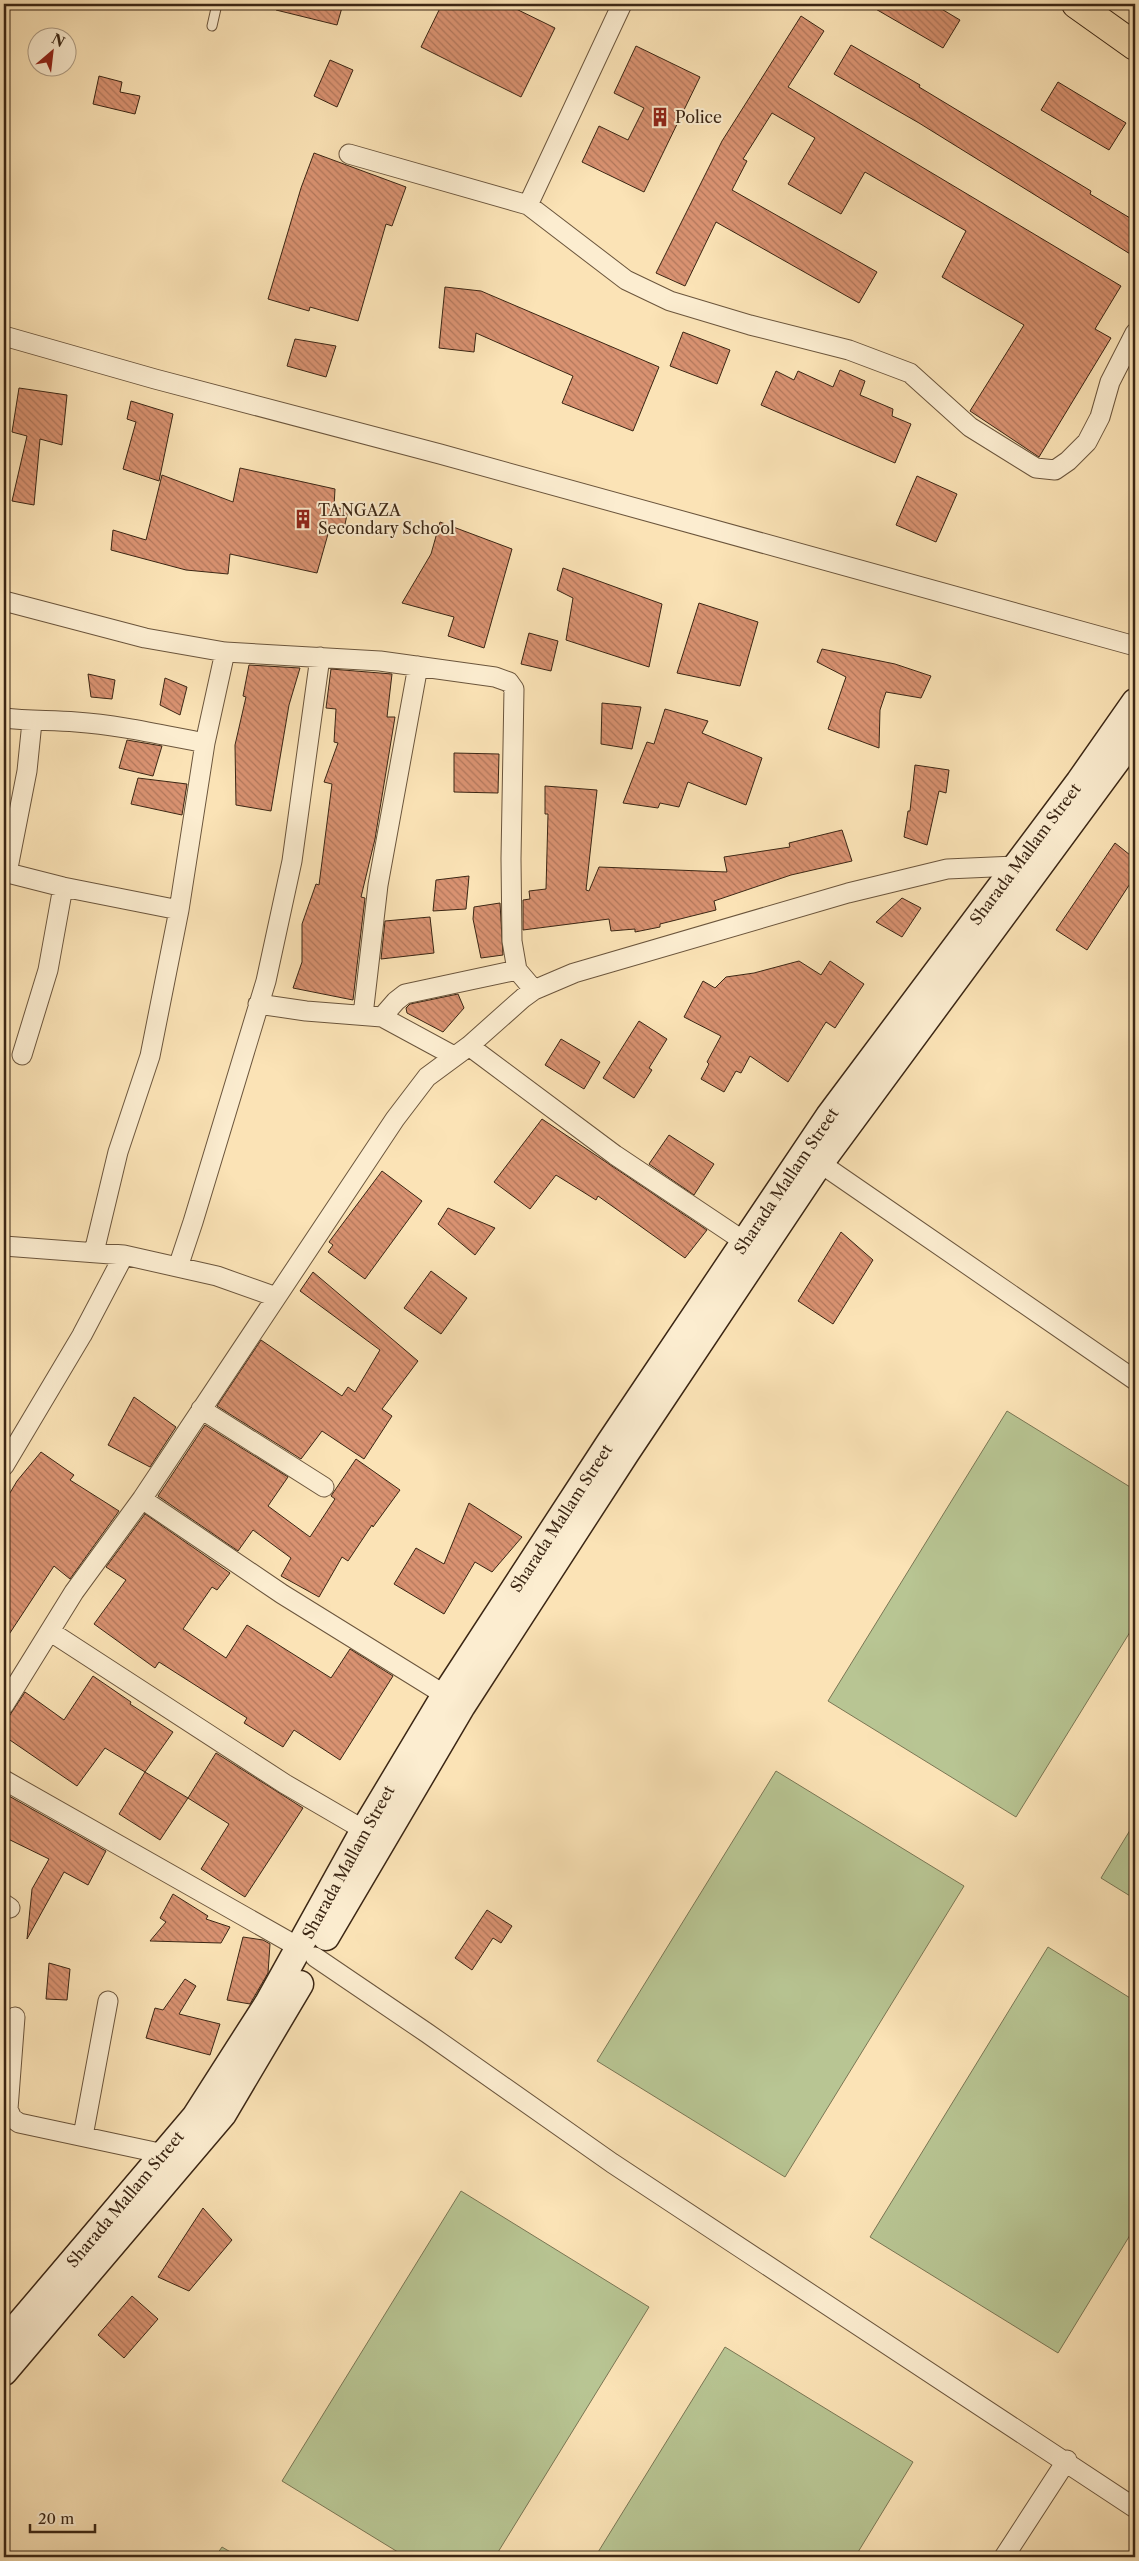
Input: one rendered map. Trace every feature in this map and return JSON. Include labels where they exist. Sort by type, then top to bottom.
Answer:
[{"type":"main road","points":[[1076,4],[1135,46]]},
{"type":"street","points":[[528,205],[622,4]]},
{"type":"street","points":[[349,154],[528,205],[626,280],[670,301],[750,325],[849,350],[910,372],[970,426],[1036,468],[1055,470],[1068,461],[1087,442],[1100,417],[1110,382],[1135,333]]},
{"type":"street","points":[[4,336],[1135,646]]},
{"type":"street","points":[[4,601],[144,638],[225,652],[320,657],[418,666],[495,677],[509,682],[514,689],[511,859],[512,941],[518,970],[534,990]]},
{"type":"street","points":[[94,1252],[118,1152],[150,1056],[180,910],[205,744],[225,652]]},
{"type":"street","points":[[178,1267],[266,980],[292,861],[320,657]]},
{"type":"street","points":[[363,1015],[378,885],[418,666]]},
{"type":"street","name":"Sharada Mallam Street","points":[[4,2342],[195,2117],[268,2003],[307,1953],[381,1840],[472,1690],[626,1453],[820,1164],[1022,872],[1135,702]]},
{"type":"street","points":[[4,718],[32,722],[76,722],[135,729],[205,744]]},
{"type":"street","points":[[32,722],[27,771],[5,873],[63,887],[180,910]]},
{"type":"street","name":"Sharada Mallam Street","points":[[4,2372],[223,2114],[307,1953],[364,1830],[445,1695],[605,1450],[829,1116],[1022,872],[1135,736]]},
{"type":"street","points":[[4,1706],[74,1592],[142,1499],[395,1119],[427,1077],[534,990],[574,973],[848,893],[946,869],[1022,872]]},
{"type":"street","points":[[22,1055],[48,970],[63,887]]},
{"type":"street","points":[[382,1017],[405,994],[518,970]]},
{"type":"street","points":[[258,1004],[306,1011],[382,1017],[461,1051],[745,1242]]},
{"type":"street","points":[[820,1164],[1135,1380]]},
{"type":"street","points":[[4,1246],[124,1255],[243,1284],[276,1297]]},
{"type":"street","points":[[4,1466],[82,1335],[124,1255]]},
{"type":"street","points":[[201,1409],[324,1487]]},
{"type":"street","points":[[142,1499],[282,1594],[445,1695]]},
{"type":"street","points":[[51,1632],[285,1784],[364,1830]]},
{"type":"street","points":[[4,1780],[307,1953],[427,2033],[612,2163],[878,2339],[1067,2460],[1135,2508]]},
{"type":"street","points":[[83,2136],[108,2001]]},
{"type":"street","points":[[15,2017],[8,2109],[12,2118],[19,2122],[164,2154]]},
{"type":"street","points":[[1004,2557],[1067,2460]]},
{"type":"lane","points":[[212,26],[216,4]]},
{"type":"green space","points":[[1007,1411],[1135,1490],[1135,1624],[1016,1817],[828,1701]]},
{"type":"green space","points":[[776,1771],[964,1886],[785,2177],[597,2061]]},
{"type":"green space","points":[[1135,1822],[1135,1899],[1101,1878]]},
{"type":"green space","points":[[1048,1947],[1135,2001],[1135,2227],[1058,2353],[870,2237]]},
{"type":"green space","points":[[461,2191],[649,2307],[495,2557],[406,2557],[282,2481]]},
{"type":"green space","points":[[725,2347],[913,2462],[855,2557],[595,2557]]},
{"type":"green space","points":[[222,2547],[239,2557],[215,2557]]},
{"type":"building","points":[[276,4],[343,4],[337,25],[276,10]]},
{"type":"building","points":[[442,4],[506,4],[555,28],[521,97],[421,47]]},
{"type":"building","points":[[867,4],[933,4],[960,20],[943,48]]},
{"type":"building","points":[[801,16],[824,31],[788,87],[1121,286],[1095,329],[1111,338],[1039,457],[970,411],[1024,325],[942,277],[966,231],[865,172],[841,214],[788,184],[815,138],[772,113],[743,159],[747,161],[732,190],[877,272],[859,303],[716,222],[685,286],[656,273],[722,141]]},
{"type":"building","points":[[851,45],[920,85],[919,87],[1091,191],[1090,194],[1135,221],[1135,257],[919,123],[834,74]]},
{"type":"building","name":"Police","points":[[636,46],[700,77],[644,192],[582,162],[599,126],[628,140],[644,108],[614,93]]},
{"type":"building","points":[[330,60],[353,70],[337,107],[314,96]]},
{"type":"building","points":[[99,76],[122,82],[120,92],[140,96],[135,114],[93,104]]},
{"type":"building","points":[[1058,82],[1126,123],[1109,150],[1041,110]]},
{"type":"building","points":[[314,153],[406,187],[392,226],[386,224],[358,321],[310,307],[309,311],[268,299],[301,188]]},
{"type":"building","points":[[445,287],[481,291],[659,367],[633,431],[562,403],[573,376],[476,333],[474,352],[439,348]]},
{"type":"building","points":[[683,332],[730,350],[717,384],[670,366]]},
{"type":"building","points":[[295,339],[336,346],[326,377],[287,366]]},
{"type":"building","points":[[840,370],[865,381],[860,395],[893,409],[892,416],[911,424],[895,463],[761,405],[776,371],[794,380],[798,371],[833,387]]},
{"type":"building","points":[[19,388],[67,395],[62,445],[40,439],[34,505],[12,501],[27,436],[12,432]]},
{"type":"building","points":[[131,401],[173,414],[159,481],[123,469],[136,422],[127,419]]},
{"type":"building","points":[[240,468],[335,489],[334,507],[348,510],[344,529],[330,527],[317,573],[230,554],[228,574],[186,570],[111,550],[113,530],[146,540],[162,475],[233,502]]},
{"type":"building","points":[[917,476],[957,494],[936,542],[896,525]]},
{"type":"building","points":[[440,522],[512,549],[484,648],[448,636],[454,617],[402,603],[431,554]]},
{"type":"building","points":[[563,568],[662,604],[649,667],[566,640],[573,598],[557,590]]},
{"type":"building","points":[[699,603],[758,622],[740,686],[677,673]]},
{"type":"building","points":[[529,633],[558,641],[551,671],[521,664]]},
{"type":"building","points":[[822,649],[895,664],[931,676],[921,698],[886,692],[880,710],[879,748],[828,729],[846,677],[817,662]]},
{"type":"building","points":[[249,665],[300,668],[289,705],[271,811],[236,805],[235,745],[246,697],[243,696]]},
{"type":"building","points":[[331,669],[392,674],[387,717],[395,717],[375,839],[361,897],[365,898],[353,1000],[293,988],[302,962],[302,924],[316,884],[319,885],[332,784],[324,782],[338,743],[334,742],[336,709],[326,708]]},
{"type":"building","points":[[88,674],[115,680],[112,699],[91,697]]},
{"type":"building","points":[[165,678],[187,687],[180,715],[160,705]]},
{"type":"building","points":[[602,703],[641,707],[632,749],[601,744]]},
{"type":"building","points":[[665,709],[708,721],[702,733],[762,758],[746,805],[688,782],[679,807],[660,803],[658,808],[623,803],[647,742],[654,744]]},
{"type":"building","points":[[127,740],[162,746],[153,776],[119,768]]},
{"type":"building","points":[[454,753],[499,754],[498,793],[454,792]]},
{"type":"building","points":[[915,765],[949,770],[946,793],[939,791],[927,845],[904,837],[908,811],[910,811]]},
{"type":"building","points":[[138,778],[187,784],[182,815],[131,804]]},
{"type":"building","points":[[545,786],[597,790],[586,890],[589,891],[599,867],[727,872],[724,857],[790,847],[789,843],[842,830],[852,861],[791,875],[714,901],[716,910],[660,924],[660,927],[635,932],[635,929],[611,931],[609,919],[523,930],[523,900],[530,899],[529,891],[546,889],[548,814],[545,814]]},
{"type":"building","points":[[1115,843],[1135,859],[1135,876],[1087,950],[1056,930]]},
{"type":"building","points":[[469,876],[466,909],[433,911],[436,880]]},
{"type":"building","points":[[902,898],[921,908],[902,937],[876,922]]},
{"type":"building","points":[[500,903],[503,955],[481,958],[473,919],[474,907]]},
{"type":"building","points":[[430,917],[434,953],[381,959],[385,921]]},
{"type":"building","points":[[799,961],[821,975],[830,961],[864,984],[835,1028],[826,1022],[788,1082],[750,1056],[741,1073],[736,1071],[724,1092],[701,1079],[709,1064],[707,1062],[721,1036],[684,1017],[703,981],[715,988],[726,977],[754,973]]},
{"type":"building","points":[[458,994],[464,1008],[443,1032],[407,1013],[406,1008],[410,1004]]},
{"type":"building","points":[[639,1021],[667,1039],[649,1068],[652,1070],[634,1098],[603,1078]]},
{"type":"building","points":[[561,1039],[600,1062],[584,1089],[545,1065]]},
{"type":"building","points":[[542,1119],[707,1230],[685,1258],[598,1196],[596,1200],[556,1175],[530,1209],[494,1182]]},
{"type":"building","points":[[669,1135],[714,1164],[694,1195],[649,1164]]},
{"type":"building","points":[[382,1171],[422,1201],[365,1279],[328,1252],[333,1245],[329,1242]]},
{"type":"building","points":[[448,1208],[495,1228],[475,1255],[438,1224]]},
{"type":"building","points":[[841,1232],[873,1260],[833,1324],[798,1301]]},
{"type":"building","points":[[431,1271],[467,1298],[441,1334],[404,1308]]},
{"type":"building","points":[[313,1272],[418,1361],[382,1409],[392,1416],[364,1459],[322,1431],[301,1459],[217,1406],[261,1340],[342,1396],[348,1387],[355,1392],[380,1350],[300,1291]]},
{"type":"building","points":[[134,1397],[176,1427],[150,1467],[108,1445]]},
{"type":"building","points":[[205,1425],[288,1477],[268,1506],[310,1537],[335,1499],[331,1496],[356,1459],[400,1490],[373,1527],[372,1525],[348,1561],[342,1557],[319,1597],[281,1576],[291,1558],[253,1530],[238,1551],[158,1496]]},
{"type":"building","points":[[41,1452],[74,1475],[70,1480],[119,1511],[70,1579],[54,1566],[4,1642],[4,1503],[17,1481]]},
{"type":"building","points":[[469,1503],[522,1537],[492,1572],[475,1562],[444,1614],[394,1584],[416,1548],[444,1564]]},
{"type":"building","points":[[145,1514],[230,1573],[217,1590],[212,1587],[183,1629],[226,1658],[247,1625],[331,1678],[350,1649],[393,1676],[340,1760],[294,1730],[283,1747],[244,1723],[247,1718],[159,1662],[155,1668],[94,1624],[126,1580],[106,1567]]},
{"type":"building","points":[[93,1676],[131,1702],[130,1704],[173,1732],[145,1772],[105,1748],[77,1786],[4,1736],[4,1724],[25,1692],[64,1720]]},
{"type":"building","points":[[216,1753],[303,1808],[245,1897],[201,1869],[229,1824],[188,1798]]},
{"type":"building","points":[[145,1772],[188,1798],[160,1840],[119,1814]]},
{"type":"building","points":[[9,1796],[106,1851],[88,1885],[64,1872],[27,1939],[32,1889],[49,1859],[4,1837],[4,1810]]},
{"type":"building","points":[[173,1894],[208,1916],[206,1919],[230,1927],[221,1943],[150,1941],[166,1922],[160,1918]]},
{"type":"building","points":[[487,1910],[512,1926],[501,1943],[493,1938],[472,1970],[455,1958]]},
{"type":"building","points":[[243,1937],[263,1940],[270,1944],[268,1973],[250,2004],[227,2000]]},
{"type":"building","points":[[49,1963],[70,1969],[67,2000],[46,1999]]},
{"type":"building","points":[[185,1979],[196,1986],[179,2014],[220,2024],[210,2055],[146,2038],[155,2008],[163,2010]]},
{"type":"building","points":[[203,2208],[232,2240],[189,2291],[158,2277]]},
{"type":"building","points":[[132,2296],[158,2319],[124,2358],[98,2335]]},
{"type":"place","name":"Police","points":[[660,117]]},
{"type":"place","name":"TANGAZA Secondary School","points":[[303,519]]}]
